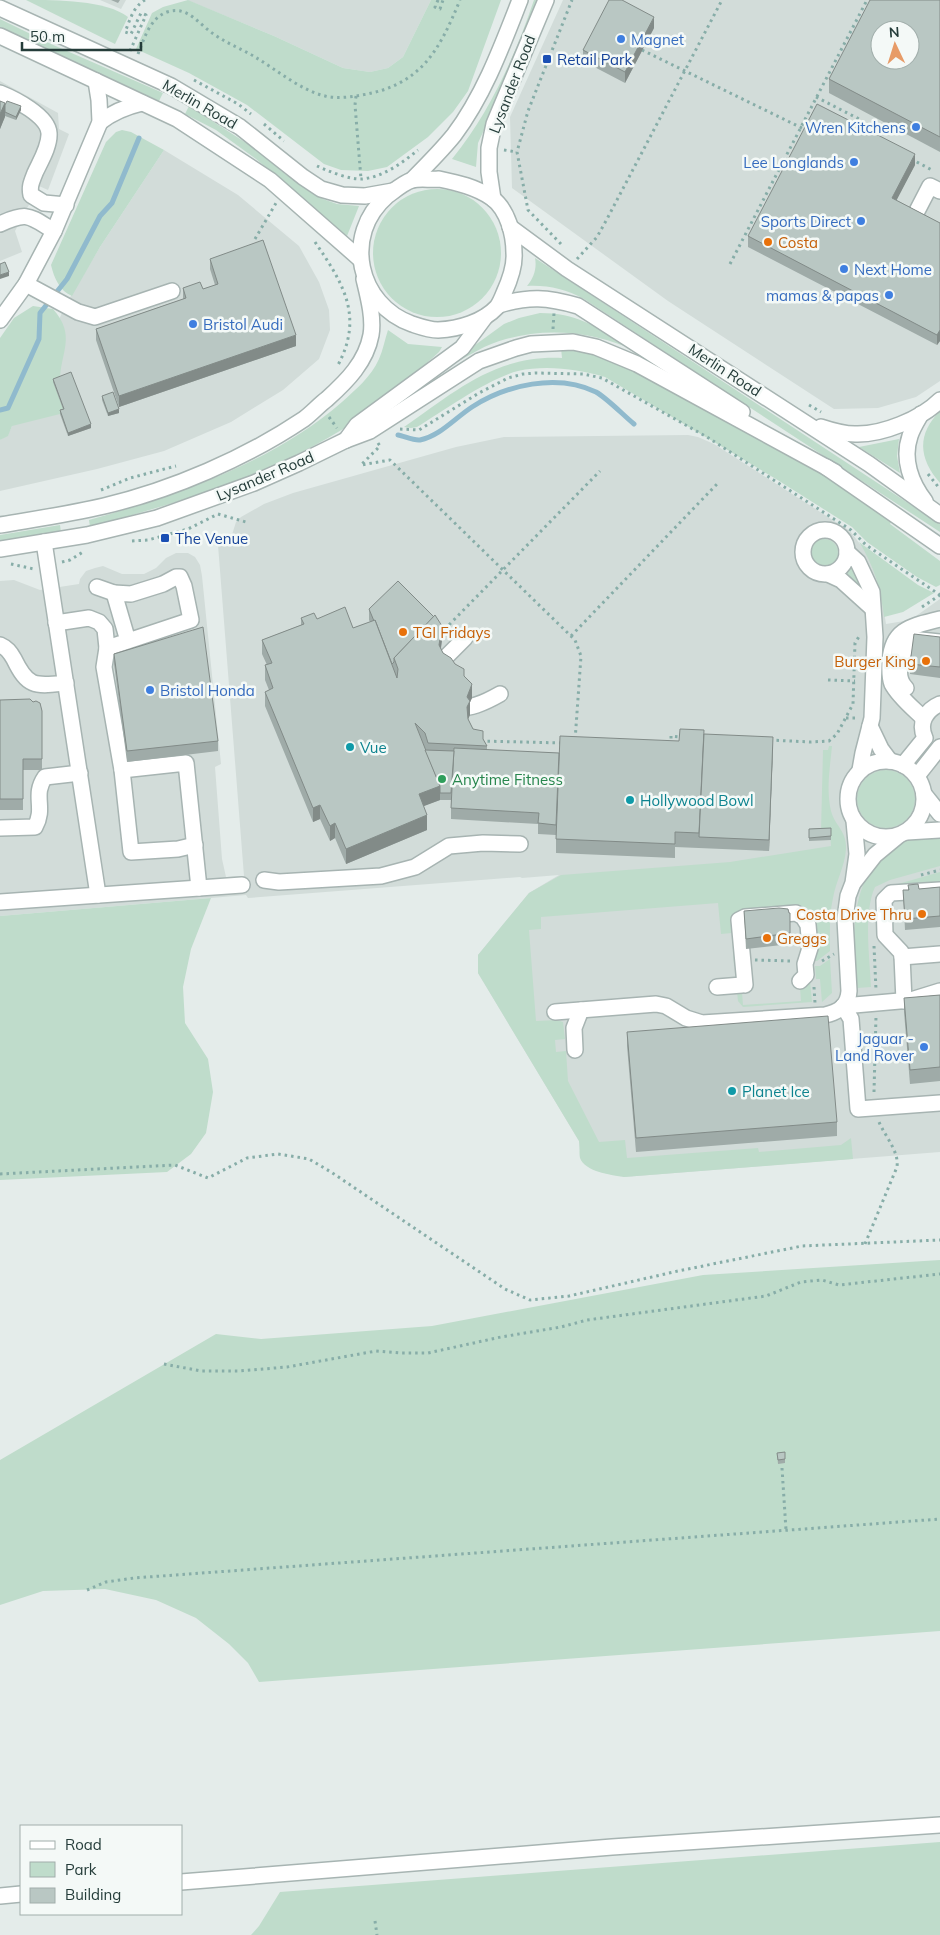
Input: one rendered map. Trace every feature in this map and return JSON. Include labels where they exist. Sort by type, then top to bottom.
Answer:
[{"type":"street","name":"Lysander Road","points":[[412,180],[437,155],[469,113],[484,86],[520,0]]},
{"type":"street","name":"Lysander Road","points":[[493,199],[489,172],[489,148],[494,124],[546,0]]},
{"type":"street","name":"Merlin Road","points":[[0,8],[171,86],[240,127],[321,189],[342,196],[365,196],[394,190]]},
{"type":"street","name":"Merlin Road","points":[[0,36],[177,119],[270,180],[279,198],[360,259]]},
{"type":"street","points":[[0,320],[26,284],[54,231],[100,122],[96,81]]},
{"type":"street","points":[[0,93],[39,116],[47,124],[49,134],[46,149],[29,188],[31,195],[44,203],[66,205]]},
{"type":"street","points":[[100,122],[113,112],[124,107],[142,103]]},
{"type":"street","points":[[412,180],[439,180],[468,186],[493,199],[504,214],[510,227],[515,255],[508,285],[499,305],[485,317],[464,325],[438,330],[424,329],[399,320],[374,297],[364,279],[360,259],[362,233],[376,206],[394,190],[412,180]]},
{"type":"street","points":[[916,213],[930,186],[940,191]]},
{"type":"street","points":[[0,224],[14,217],[27,216],[54,231]]},
{"type":"street","name":"Merlin Road","points":[[510,227],[567,269],[869,464],[936,512]]},
{"type":"street","name":"Lysander Road","points":[[0,525],[105,506],[155,492],[245,454],[306,418],[359,365],[367,349],[371,333],[369,301],[364,279]]},
{"type":"street","points":[[26,284],[78,312],[95,317],[172,291]]},
{"type":"street","name":"Merlin Road","points":[[499,305],[516,300],[550,298],[578,306],[835,472],[940,546]]},
{"type":"street","name":"Lysander Road","points":[[0,549],[87,535],[157,518],[254,483],[346,440],[357,425],[462,348],[485,317]]},
{"type":"street","points":[[346,440],[370,431],[478,361],[532,344],[573,342],[596,348],[637,364],[835,472]]},
{"type":"street","points":[[803,421],[839,433],[858,434],[887,429],[912,420],[933,407],[940,400]]},
{"type":"street","points":[[921,414],[910,436],[908,445],[909,474],[919,494],[936,512]]},
{"type":"street","points":[[860,770],[862,753],[870,726],[875,638],[872,592],[858,562],[847,552],[843,540],[833,532],[821,531],[809,538],[803,550],[806,564],[817,572],[828,574],[840,580],[872,608]]},
{"type":"street","points":[[44,542],[98,895]]},
{"type":"street","points":[[828,574],[834,572],[843,564],[847,552]]},
{"type":"street","points":[[97,587],[114,593],[131,594],[163,584],[176,577],[180,578],[184,586],[191,620],[107,648]]},
{"type":"street","points":[[114,593],[128,641]]},
{"type":"street","points":[[56,622],[89,618],[99,622],[105,629],[107,648],[104,667],[122,770],[131,852],[178,849],[195,845]]},
{"type":"street","points":[[931,710],[892,683],[890,655],[894,641],[904,629],[940,619]]},
{"type":"street","points":[[466,638],[443,660],[435,671],[437,693],[448,706],[458,708],[475,706],[500,694]]},
{"type":"street","points":[[931,710],[901,684],[901,655],[911,639],[940,642]]},
{"type":"street","points":[[0,645],[7,648],[22,676],[29,682],[45,685],[66,683]]},
{"type":"street","points":[[931,710],[922,727],[925,738],[897,763],[874,763],[860,770],[852,780],[848,791],[848,803],[854,820],[867,833],[875,836],[884,838],[940,830]]},
{"type":"street","points":[[870,726],[881,749],[897,763],[917,776],[924,794],[940,814]]},
{"type":"street","points":[[917,776],[940,747]]},
{"type":"street","points":[[122,770],[186,763],[199,888]]},
{"type":"street","points":[[0,828],[35,827],[40,818],[38,786],[44,777],[80,773]]},
{"type":"street","points":[[853,883],[875,855],[916,824],[922,814],[924,794]]},
{"type":"street","points":[[555,1012],[662,1004],[686,1018],[708,1023],[825,1015],[839,1011],[846,1002],[849,991],[845,918],[848,896],[853,883],[857,846],[854,820]]},
{"type":"street","points":[[264,880],[279,882],[381,876],[415,867],[449,846],[483,843],[520,844]]},
{"type":"street","points":[[0,902],[242,885]]},
{"type":"street","points":[[904,1000],[901,952],[885,935],[883,904],[885,897],[891,893],[940,890]]},
{"type":"street","points":[[717,987],[743,985],[739,920],[745,917],[796,913],[803,917],[808,925],[810,948],[805,964],[806,975],[800,981]]},
{"type":"street","points":[[902,957],[940,954]]},
{"type":"street","points":[[843,1006],[904,1000],[940,991]]},
{"type":"street","points":[[843,1006],[851,1019],[858,1109],[940,1103]]},
{"type":"street","points":[[575,1050],[574,1028],[582,1010]]},
{"type":"street","points":[[182,1882],[622,1846],[940,1825]]},
{"type":"street","points":[[0,1896],[20,1894]]},
{"type":"path","points":[[130,51],[146,15],[141,13],[131,34],[125,32],[132,13],[145,0]]},
{"type":"path","points":[[438,0],[435,7],[440,8],[444,0]]},
{"type":"path","points":[[138,54],[151,24],[158,16],[168,12],[180,11],[191,14],[198,23],[217,37],[258,58],[304,88],[325,96],[356,96],[378,92],[403,83],[420,70],[437,49],[460,0]]},
{"type":"path","points":[[564,246],[528,210],[517,152],[528,111],[572,0]]},
{"type":"path","points":[[581,256],[597,237],[604,225],[722,0]]},
{"type":"path","points":[[730,264],[866,0]]},
{"type":"path","points":[[122,47],[146,58]]},
{"type":"path","points":[[642,50],[686,70],[808,132]]},
{"type":"path","points":[[192,79],[238,104],[252,115]]},
{"type":"path","points":[[356,96],[355,105],[361,179]]},
{"type":"path","points":[[816,97],[860,120],[856,128]]},
{"type":"path","points":[[808,114],[814,117]]},
{"type":"path","points":[[258,120],[285,141]]},
{"type":"path","points":[[849,124],[864,133]]},
{"type":"path","points":[[312,164],[333,173],[361,179],[387,172],[425,145]]},
{"type":"path","points":[[489,148],[517,152]]},
{"type":"path","points":[[906,156],[940,174]]},
{"type":"path","points":[[268,198],[279,198]]},
{"type":"path","points":[[279,198],[282,210]]},
{"type":"path","points":[[255,239],[279,198]]},
{"type":"path","points":[[315,241],[345,292],[350,313],[346,348],[334,371]]},
{"type":"path","points":[[570,253],[582,263]]},
{"type":"path","points":[[396,429],[419,430],[479,393],[508,378],[522,374],[583,374],[602,378],[707,437],[851,530],[866,545],[940,595]]},
{"type":"path","points":[[803,402],[827,415]]},
{"type":"path","points":[[320,405],[346,440]]},
{"type":"path","points":[[377,439],[380,446],[361,465],[390,460],[575,640],[581,656],[575,743],[480,741]]},
{"type":"path","points":[[97,492],[130,478],[180,465]]},
{"type":"path","points":[[438,637],[600,471]]},
{"type":"path","points":[[925,472],[940,489]]},
{"type":"path","points":[[571,636],[717,484]]},
{"type":"path","points":[[130,541],[148,540],[188,529],[225,511]]},
{"type":"path","points":[[217,514],[246,522]]},
{"type":"path","points":[[8,564],[32,569],[47,567],[70,560],[89,548]]},
{"type":"path","points":[[828,680],[855,680]]},
{"type":"path","points":[[671,748],[671,736],[690,737]]},
{"type":"path","points":[[768,740],[797,742]]},
{"type":"path","points":[[916,876],[940,870]]},
{"type":"path","points":[[865,1244],[897,1167],[899,1157],[884,1134],[873,1108],[876,1004],[874,944]]},
{"type":"path","points":[[754,969],[753,960],[773,959],[780,962],[796,962]]},
{"type":"path","points":[[0,1174],[175,1165],[208,1178],[247,1158],[278,1154],[309,1159],[505,1290],[530,1300],[569,1296],[678,1271],[802,1246],[940,1240]]},
{"type":"path","points":[[164,1364],[200,1371],[239,1370],[287,1367],[341,1356],[376,1352],[401,1354],[428,1353],[501,1337],[561,1327],[587,1320],[766,1296],[801,1282],[822,1280],[839,1285],[940,1274]]},
{"type":"path","points":[[782,1468],[786,1530]]},
{"type":"path","points":[[87,1590],[106,1582],[134,1578],[940,1519]]},
{"type":"path","points":[[375,1920],[377,1935]]},
{"type":"shaded area","points":[[100,0],[126,0],[121,9]]},
{"type":"shaded area","points":[[187,0],[431,0],[403,57],[388,68],[370,72],[343,68],[274,36]]},
{"type":"shaded area","points":[[563,0],[940,0],[940,381],[916,397],[878,408],[834,409],[668,301],[512,188],[510,117]]},
{"type":"shaded area","points":[[0,81],[58,113],[59,129],[69,134],[48,190],[39,186],[15,231],[22,252],[0,261]]},
{"type":"shaded area","name":"Bristol Audi","points":[[164,150],[238,195],[299,246],[319,282],[329,310],[330,330],[319,359],[283,390],[231,422],[164,451],[97,469],[0,491],[0,440],[8,435],[65,306],[100,247]]},
{"type":"shaded area","points":[[688,435],[714,444],[850,531],[866,552],[874,569],[886,624],[904,621],[916,616],[940,599],[940,1152],[624,1177],[600,1172],[586,1165],[581,1159],[579,1141],[478,973],[478,955],[529,893],[559,875],[248,898],[246,895],[0,916],[0,581],[14,580],[40,590],[79,584],[86,571],[103,566],[122,574],[144,574],[156,568],[166,558],[176,553],[188,553],[195,557],[200,565],[202,576],[221,764],[215,767],[222,859],[226,877],[244,876],[218,545],[229,544],[236,522],[241,517],[264,504],[293,493],[456,447],[504,437]]},
{"type":"green space","points":[[26,0],[94,4],[119,11],[128,17],[115,44]]},
{"type":"green space","points":[[188,0],[274,36],[343,68],[370,72],[388,68],[403,57],[431,0],[501,0],[468,91],[453,112],[428,137],[387,167],[368,171],[341,170],[324,164],[247,105],[189,73],[136,49],[152,13],[163,7]]},
{"type":"green space","points":[[534,0],[540,0],[521,50],[478,143],[476,167],[452,159],[490,103],[519,42]]},
{"type":"green space","points":[[0,19],[51,44],[163,93],[159,101],[0,27]]},
{"type":"green space","points":[[189,106],[254,148],[285,174],[323,199],[337,204],[359,206],[347,236],[256,159],[216,130],[185,114]]},
{"type":"green space","points":[[122,130],[131,132],[164,150],[100,247],[72,296],[58,284],[51,265],[106,142],[116,132]]},
{"type":"green space","points":[[437,189],[461,194],[482,208],[496,229],[501,253],[496,277],[482,298],[461,312],[437,317],[413,312],[392,298],[378,277],[373,253],[378,229],[392,208],[413,194]]},
{"type":"green space","points":[[535,258],[940,524],[940,532],[584,299],[556,288],[527,286],[534,273]]},
{"type":"green space","points":[[33,306],[53,309],[64,328],[66,345],[60,381],[64,413],[12,426],[8,436],[0,440],[0,338],[14,318]]},
{"type":"green space","points":[[540,313],[575,318],[594,326],[624,346],[581,334],[535,333],[491,344],[450,366],[449,364],[504,324]]},
{"type":"green space","points":[[388,330],[408,344],[442,347],[439,352],[391,395],[365,415],[309,448],[249,476],[186,499],[90,527],[89,520],[189,488],[254,460],[315,424],[342,402],[367,377],[379,359]]},
{"type":"green space","points":[[561,348],[611,357],[837,483],[892,520],[890,524],[940,561],[940,585],[936,587],[917,577],[867,542],[852,527],[776,479],[605,377],[562,369],[539,368],[518,371],[494,380],[417,427],[404,427],[477,378],[516,362],[562,358]]},
{"type":"green space","points":[[940,411],[940,483],[927,464],[923,446],[927,428]]},
{"type":"green space","points":[[899,439],[897,456],[900,473],[859,447]]},
{"type":"green space","points":[[60,525],[61,532],[0,542],[0,535]]},
{"type":"green space","points":[[824,539],[834,543],[838,553],[834,563],[824,567],[814,563],[810,553],[814,543]]},
{"type":"green space","points":[[859,542],[918,585],[934,593],[903,612],[884,617],[876,578]]},
{"type":"green space","points":[[851,565],[866,594],[844,575]]},
{"type":"green space","points":[[829,746],[832,746],[829,779],[831,811],[845,838],[846,849],[832,904],[830,951],[817,961],[814,961],[811,920],[747,911],[738,965],[734,966],[732,933],[721,934],[718,903],[541,917],[541,929],[529,930],[536,1021],[557,1020],[563,1022],[565,1039],[555,1040],[556,1052],[566,1051],[568,1081],[599,1142],[625,1140],[627,1158],[758,1148],[759,1152],[841,1145],[851,1138],[853,1159],[624,1177],[599,1172],[587,1167],[580,1158],[579,1141],[478,973],[478,955],[529,893],[561,875],[730,862],[831,846],[830,832],[821,832],[823,750],[828,750]]},
{"type":"green space","points":[[886,770],[897,772],[910,783],[915,799],[913,810],[902,823],[886,828],[875,826],[862,815],[857,799],[859,788],[870,775]]},
{"type":"green space","points":[[940,835],[940,866],[890,880],[875,887],[871,898],[868,922],[871,987],[857,988],[854,944],[855,922],[858,901],[865,881],[876,864],[891,849],[916,837]]},
{"type":"green space","points":[[940,872],[940,884],[884,888]]},
{"type":"green space","points":[[211,898],[191,949],[183,987],[185,1023],[208,1059],[213,1092],[206,1133],[191,1154],[167,1172],[0,1180],[0,916]]},
{"type":"green space","points":[[830,959],[832,993],[822,1002],[820,979],[816,979],[815,966],[820,966]]},
{"type":"green space","points":[[810,981],[812,1002],[743,1007],[738,1001],[737,992],[742,992],[743,1005],[801,1001],[800,988],[808,985]]},
{"type":"green space","points":[[940,1260],[940,1631],[259,1682],[248,1663],[229,1644],[196,1618],[156,1600],[105,1589],[43,1591],[0,1605],[0,1460],[216,1334],[261,1339],[432,1326],[703,1275]]},
{"type":"green space","points":[[940,1842],[940,1935],[251,1935],[259,1926],[280,1892]]},
{"type":"building","name":"Magnet","points":[[609,0],[622,0],[654,17],[625,72],[583,50]]},
{"type":"building","points":[[870,0],[940,0],[940,137],[829,79]]},
{"type":"building","points":[[0,101],[5,103],[0,114]]},
{"type":"building","points":[[7,101],[21,106],[16,117],[5,112]]},
{"type":"building","points":[[817,104],[915,154],[892,198],[940,223],[940,330],[937,335],[748,236]]},
{"type":"building","points":[[263,240],[296,335],[119,396],[96,329],[186,298],[183,288],[200,282],[203,289],[218,284],[210,259]]},
{"type":"building","points":[[5,262],[9,272],[0,275],[0,264]]},
{"type":"building","points":[[71,372],[91,424],[68,433],[60,410],[64,409],[53,379]]},
{"type":"building","points":[[113,392],[119,409],[108,413],[102,396]]},
{"type":"building","name":"TGI Fridays","points":[[398,581],[434,617],[394,658],[392,664],[369,609]]},
{"type":"building","name":"Vue","points":[[345,607],[353,628],[375,620],[397,678],[398,669],[394,658],[435,615],[442,626],[439,645],[443,653],[464,669],[464,676],[472,684],[467,697],[470,701],[467,707],[468,719],[473,729],[483,731],[483,739],[487,746],[428,743],[425,733],[415,723],[440,786],[419,794],[427,815],[346,849],[335,823],[330,826],[320,805],[313,808],[265,692],[273,688],[265,665],[272,663],[262,640],[304,624],[301,618],[314,613],[317,619]]},
{"type":"building","points":[[203,627],[218,741],[127,751],[114,654]]},
{"type":"building","name":"Burger King","points":[[914,634],[940,637],[940,667],[910,664]]},
{"type":"building","points":[[30,699],[33,702],[40,703],[42,711],[42,759],[23,759],[23,799],[0,799],[0,700]]},
{"type":"building","name":"Hollywood Bowl","points":[[680,729],[704,730],[699,833],[675,832],[675,844],[556,839],[560,736],[679,741]]},
{"type":"building","points":[[704,734],[773,737],[769,840],[699,837]]},
{"type":"building","points":[[454,748],[559,753],[556,825],[538,823],[539,813],[451,808]]},
{"type":"building","name":"Anytime Fitness","points":[[425,750],[454,751],[451,793],[440,793],[440,786]]},
{"type":"building","points":[[831,828],[831,836],[809,838],[809,829]]},
{"type":"building","name":"Costa Drive Thru","points":[[918,884],[919,889],[940,887],[940,916],[905,919],[903,890],[909,890],[908,885]]},
{"type":"building","points":[[788,909],[790,913],[790,933],[746,939],[744,911]]},
{"type":"building","name":"Jaguar - Land Rover","points":[[940,995],[940,1067],[910,1070],[904,998]]},
{"type":"building","name":"Planet Ice","points":[[828,1016],[837,1122],[636,1138],[627,1032]]},
{"type":"building","points":[[785,1452],[785,1459],[778,1460],[777,1453]]},
{"type":"waterway","points":[[0,410],[8,408],[39,339],[40,313],[67,279],[100,216],[112,203],[139,138]]},
{"type":"waterway","points":[[398,435],[418,440],[427,438],[441,431],[485,399],[516,388],[532,384],[549,383],[581,386],[596,392],[634,424]]},
{"type":"place","name":"Magnet","points":[[621,39]]},
{"type":"place","name":"Retail Park","points":[[547,59]]},
{"type":"place","name":"Wren Kitchens","points":[[916,127]]},
{"type":"place","name":"Lee Longlands","points":[[854,162]]},
{"type":"place","name":"Sports Direct","points":[[861,221]]},
{"type":"place","name":"Costa","points":[[768,242]]},
{"type":"place","name":"Next Home","points":[[844,269]]},
{"type":"place","name":"mamas & papas","points":[[889,295]]},
{"type":"place","name":"Bristol Audi","points":[[193,324]]},
{"type":"place","name":"The Venue","points":[[165,538]]},
{"type":"place","name":"TGI Fridays","points":[[403,632]]},
{"type":"place","name":"Burger King","points":[[926,661]]},
{"type":"place","name":"Bristol Honda","points":[[150,690]]},
{"type":"place","name":"Vue","points":[[350,747]]},
{"type":"place","name":"Anytime Fitness","points":[[442,779]]},
{"type":"place","name":"Hollywood Bowl","points":[[630,800]]},
{"type":"place","name":"Costa Drive Thru","points":[[922,914]]},
{"type":"place","name":"Greggs","points":[[767,938]]},
{"type":"place","name":"Jaguar - Land Rover","points":[[924,1047]]},
{"type":"place","name":"Planet Ice","points":[[732,1091]]}]
